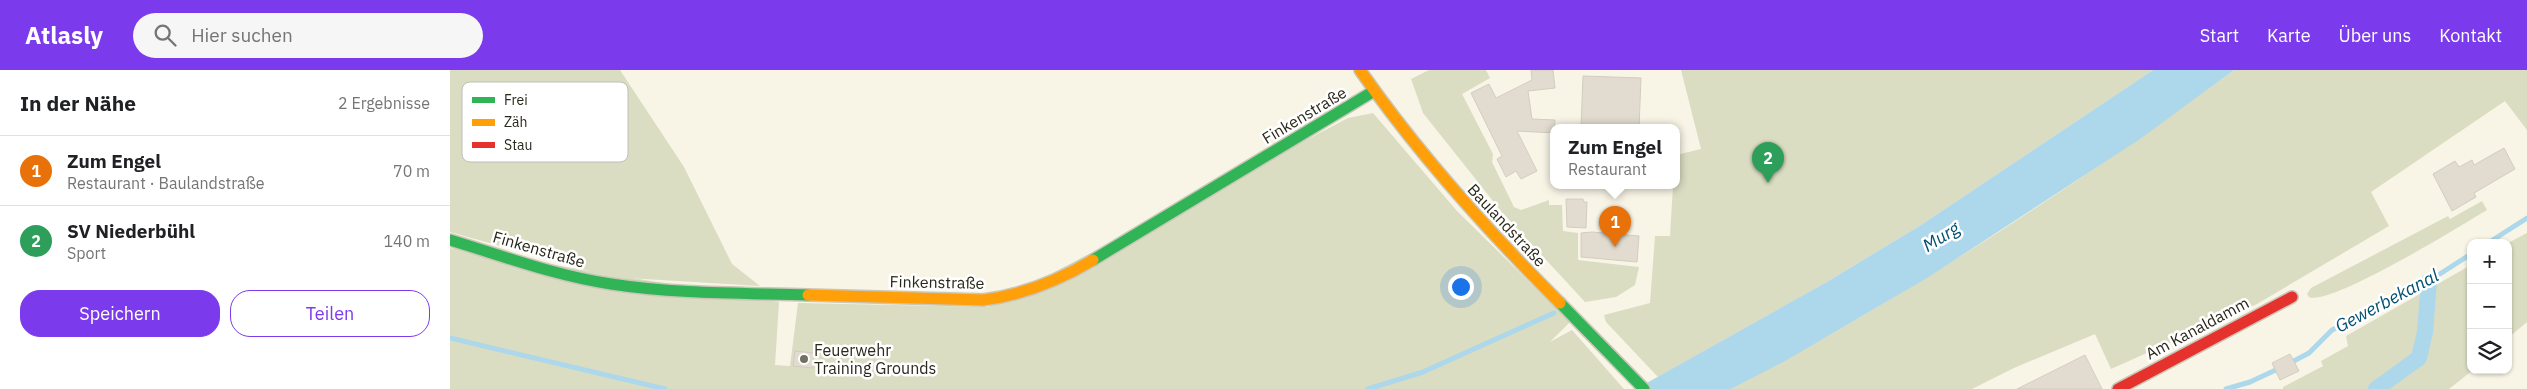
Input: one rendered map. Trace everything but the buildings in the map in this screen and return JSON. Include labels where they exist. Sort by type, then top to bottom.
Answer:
[{"type":"street","name":"Baulandstraße","points":[[1360,70],[1374,91],[1449,186],[1528,272],[1644,389]]},
{"type":"street","name":"Finkenstraße","points":[[450,240],[557,272],[609,284],[660,291],[740,291],[961,300],[1005,297],[1042,286],[1081,267],[1374,91]]},
{"type":"street","name":"Am Kanaldamm","points":[[2118,389],[2292,296]]},
{"type":"green space","points":[[450,70],[620,70],[628,82],[462,82],[462,162],[628,162],[628,82],[684,167],[732,264],[760,286],[611,277],[450,232]]},
{"type":"green space","points":[[1429,70],[1486,70],[1490,78],[1462,94],[1493,154],[1492,162],[1514,207],[1521,210],[1549,200],[1549,205],[1562,205],[1563,231],[1578,233],[1578,260],[1639,267],[1635,285],[1616,297],[1585,302],[1501,211],[1423,113],[1411,79]]},
{"type":"green space","points":[[1681,70],[2153,70],[1921,225],[1825,283],[1658,377],[1606,322],[1604,315],[1650,303],[1655,236],[1670,236],[1673,189],[1680,189],[1680,154],[1701,149]]},
{"type":"green space","points":[[2234,70],[2527,70],[2527,130],[2505,101],[2371,192],[2389,226],[2257,304],[2111,369],[2095,334],[2014,368],[1972,389],[1731,389],[1861,316],[1989,238],[2113,156]]},
{"type":"green space","points":[[1373,113],[1457,211],[1570,322],[1550,342],[1572,330],[1624,389],[450,389],[450,248],[779,302],[775,365],[790,366],[798,303],[988,307],[1348,118]]},
{"type":"green space","points":[[2482,201],[2487,210],[2368,278],[2321,297],[2309,297],[2307,294],[2311,288],[2448,216],[2450,219]]},
{"type":"green space","points":[[2527,233],[2527,322],[2512,335],[2512,284],[2512,241]]},
{"type":"green space","points":[[2467,267],[2468,374],[2449,389],[2283,389],[2283,387],[2323,366],[2321,361],[2348,346],[2346,336]]},
{"type":"water","name":"Murg","points":[[2153,70],[2234,70],[2140,139],[1927,278],[1785,361],[1731,389],[1636,389],[1825,283],[1921,225]]},
{"type":"waterway","name":"Gewerbekanal","points":[[2494,239],[2527,218]]},
{"type":"waterway","name":"Gewerbekanal","points":[[2288,364],[2309,353],[2332,330],[2429,281],[2467,257]]},
{"type":"waterway","points":[[2376,389],[2419,358],[2425,332],[2429,281]]},
{"type":"waterway","points":[[1368,389],[1423,372],[1554,313]]},
{"type":"waterway","points":[[450,338],[665,389]]},
{"type":"waterway","name":"Gewerbekanal","points":[[2226,389],[2250,382],[2280,368]]},
{"type":"traffic: fast","points":[[1093,260],[1374,91]]},
{"type":"traffic: fast","points":[[450,240],[550,271],[611,284],[684,291],[808,295]]},
{"type":"traffic: fast","points":[[1560,303],[1644,389]]},
{"type":"traffic: slow","points":[[1360,70],[1430,162],[1480,220],[1560,303]]},
{"type":"traffic: slow","points":[[808,295],[983,300],[1012,295],[1040,286],[1093,260]]},
{"type":"traffic: jam","points":[[2118,389],[2292,297]]},
{"type":"place","name":"SV Niederbühl","points":[[1768,183]]},
{"type":"place","name":"Zum Engel","points":[[1615,247]]},
{"type":"place","name":"Feuerwehr Training Grounds","points":[[804,359]]}]
